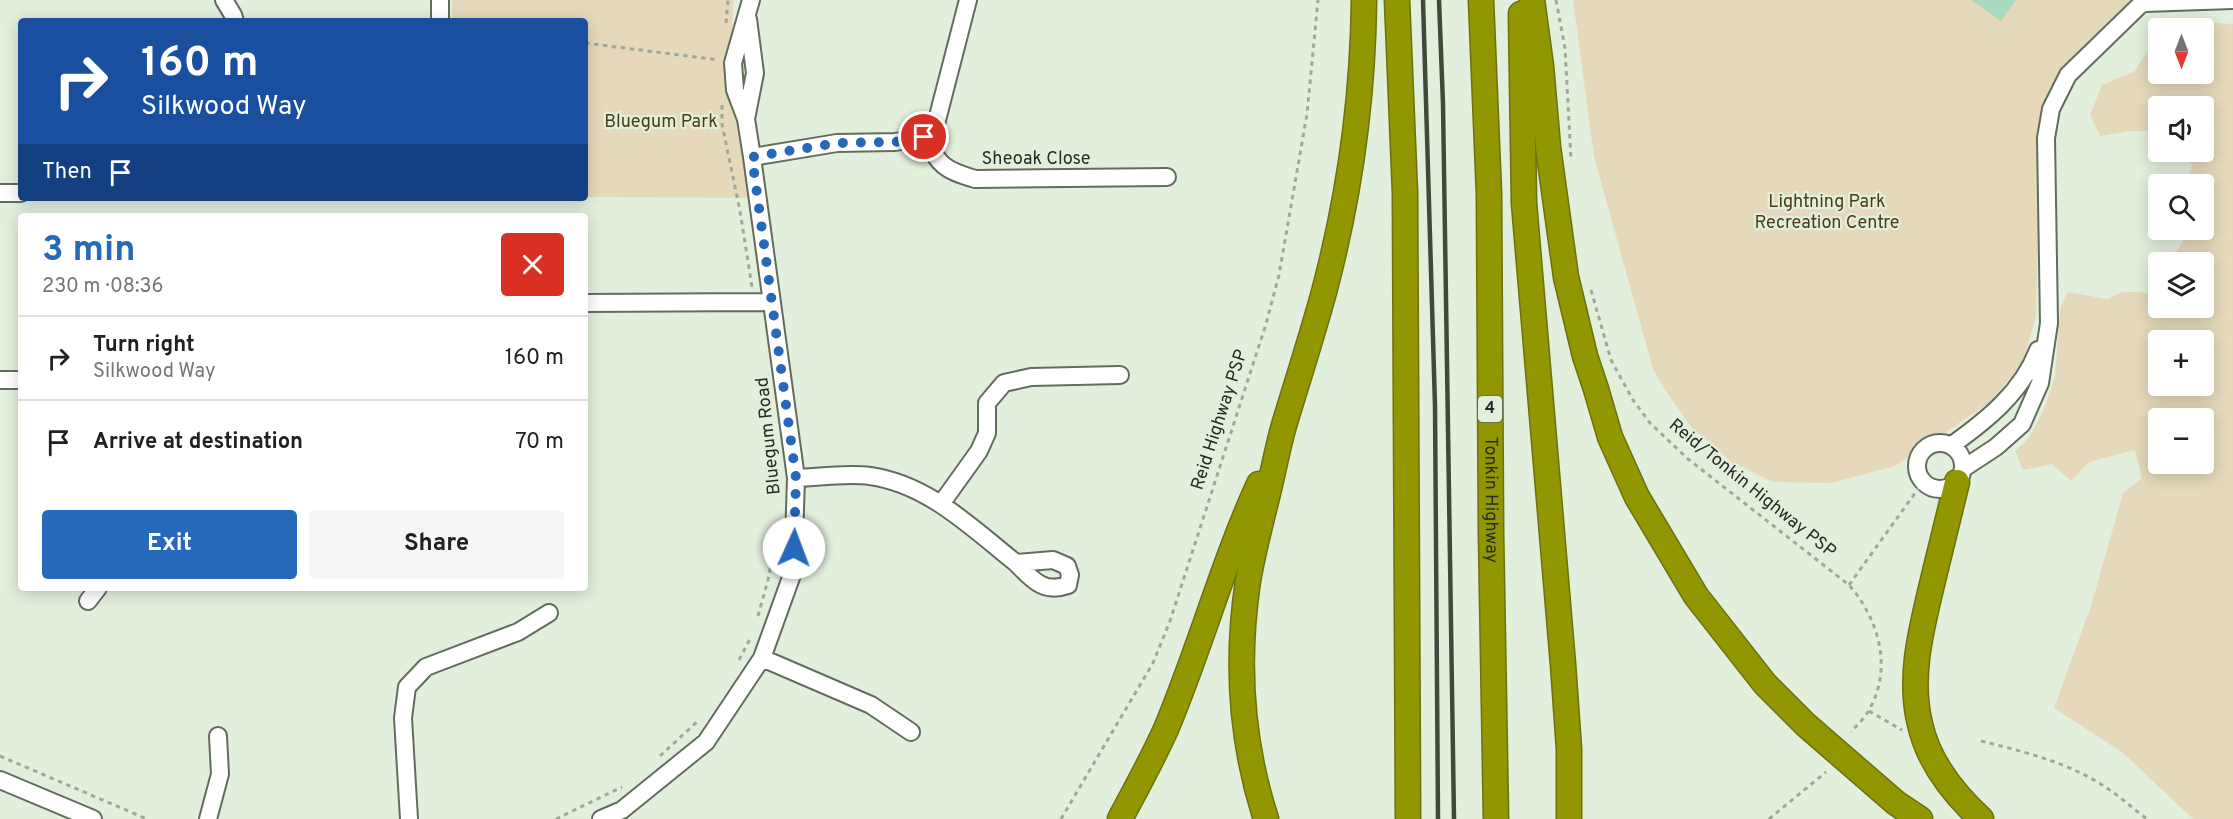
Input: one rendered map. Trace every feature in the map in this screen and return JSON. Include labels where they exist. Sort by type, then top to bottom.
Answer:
[{"type":"highway","points":[[1266,819],[1250,758],[1244,713],[1241,669],[1248,580],[1283,431],[1322,300],[1340,220],[1352,150],[1364,0]]},
{"type":"highway","points":[[1398,0],[1405,193],[1408,819]]},
{"type":"highway","name":"Tonkin Highway","points":[[1481,0],[1489,194],[1496,819]]},
{"type":"highway","points":[[1521,0],[1524,203],[1563,664],[1569,749],[1569,819]]},
{"type":"highway","points":[[1533,0],[1548,147],[1566,277],[1585,356],[1610,437],[1637,497],[1696,596],[1765,684],[1806,725],[1896,803],[1920,819]]},
{"type":"highway","points":[[1120,819],[1166,728],[1240,525],[1283,431]]},
{"type":"highway","points":[[1960,475],[1921,634],[1916,665],[1916,692],[1920,725],[1930,752],[1947,782],[1981,819]]},
{"type":"street","points":[[224,0],[234,18]]},
{"type":"street","points":[[440,0],[440,18]]},
{"type":"street","points":[[752,157],[837,143],[895,142],[924,137],[936,124],[968,0]]},
{"type":"street","points":[[1960,475],[1961,455],[1952,445],[1937,443],[1924,449],[1917,462],[1919,476],[1923,482],[1930,487],[1944,489],[2022,424],[2040,383],[2049,323],[2046,138],[2051,109],[2068,75],[2140,5],[2233,0]]},
{"type":"street","name":"Bluegum Road","points":[[601,819],[622,810],[706,742],[762,658],[793,572],[796,478],[752,157],[746,119],[735,90],[734,63],[749,8]]},
{"type":"street","name":"Sheoak Close","points":[[924,137],[937,160],[952,173],[975,179],[1167,177]]},
{"type":"street","points":[[0,193],[18,193]]},
{"type":"street","points":[[588,303],[771,302]]},
{"type":"street","points":[[1952,445],[2004,404],[2031,369],[2049,323]]},
{"type":"street","points":[[941,504],[979,452],[987,434],[987,403],[1004,383],[1031,377],[1120,375]]},
{"type":"street","points":[[0,380],[18,380]]},
{"type":"street","points":[[796,478],[870,476],[910,487],[941,504],[1016,563]]},
{"type":"street","points":[[409,819],[402,718],[407,687],[426,667],[518,632],[549,613]]},
{"type":"street","points":[[762,658],[872,705],[911,732]]},
{"type":"street","points":[[208,819],[220,774],[218,736]]},
{"type":"street","points":[[0,780],[93,819]]},
{"type":"path","name":"Reid Highway PSP","points":[[1061,819],[1153,663],[1170,621],[1266,324],[1279,275],[1307,114],[1318,0]]},
{"type":"path","points":[[1556,0],[1565,48],[1572,160]]},
{"type":"path","points":[[588,44],[724,60]]},
{"type":"path","points":[[723,103],[722,124],[740,211],[754,302]]},
{"type":"path","name":"Reid/Tonkin Highway PSP","points":[[1591,289],[1611,360],[1633,400],[1650,423],[1688,459],[1849,585],[1864,604],[1879,638],[1882,662],[1880,685],[1869,711],[1851,732]]},
{"type":"path","points":[[1849,585],[1923,482]]},
{"type":"path","points":[[757,621],[769,576],[777,513]]},
{"type":"path","points":[[738,663],[754,632]]},
{"type":"path","points":[[1869,711],[1909,734]]},
{"type":"path","points":[[652,763],[703,717]]},
{"type":"path","points":[[1981,741],[2020,750],[2070,768],[2100,783],[2147,819]]},
{"type":"path","points":[[0,756],[147,819]]},
{"type":"path","points":[[1769,819],[1826,772]]},
{"type":"path","points":[[556,819],[629,782]]},
{"type":"green space","name":"Bluegum Park","points":[[452,0],[734,0],[728,81],[734,101],[749,198],[588,197],[588,18],[452,18]]},
{"type":"green space","name":"Lightning Park Recreation Centre","points":[[1573,0],[2137,0],[2055,84],[2040,144],[2036,317],[2023,361],[1992,401],[1895,466],[1831,483],[1773,482],[1731,462],[1691,427],[1653,369],[1594,157]]},
{"type":"green space","points":[[2214,23],[2233,24],[2233,819],[2193,819],[2123,753],[2054,708],[2091,606],[2123,493],[2142,478],[2135,450],[2089,462],[2071,481],[2052,464],[2023,470],[2015,451],[2028,439],[2044,409],[2055,376],[2060,309],[2068,292],[2107,299],[2122,292],[2140,292],[2148,294],[2148,318],[2214,318],[2214,252],[2176,252],[2184,240],[2214,240],[2214,174],[2189,174],[2193,165],[2189,162],[2214,162],[2214,96],[2148,96],[2148,131],[2100,136],[2090,115],[2102,85],[2135,71],[2148,50],[2148,84],[2214,84]]},
{"type":"building","points":[[1971,0],[2016,0],[2001,21]]},
{"type":"railway","points":[[1423,0],[1435,406],[1438,819]]},
{"type":"railway","points":[[1439,0],[1443,104],[1454,819]]},
{"type":"route","points":[[794,548],[796,478],[752,157],[837,143],[895,142],[924,137]]}]
